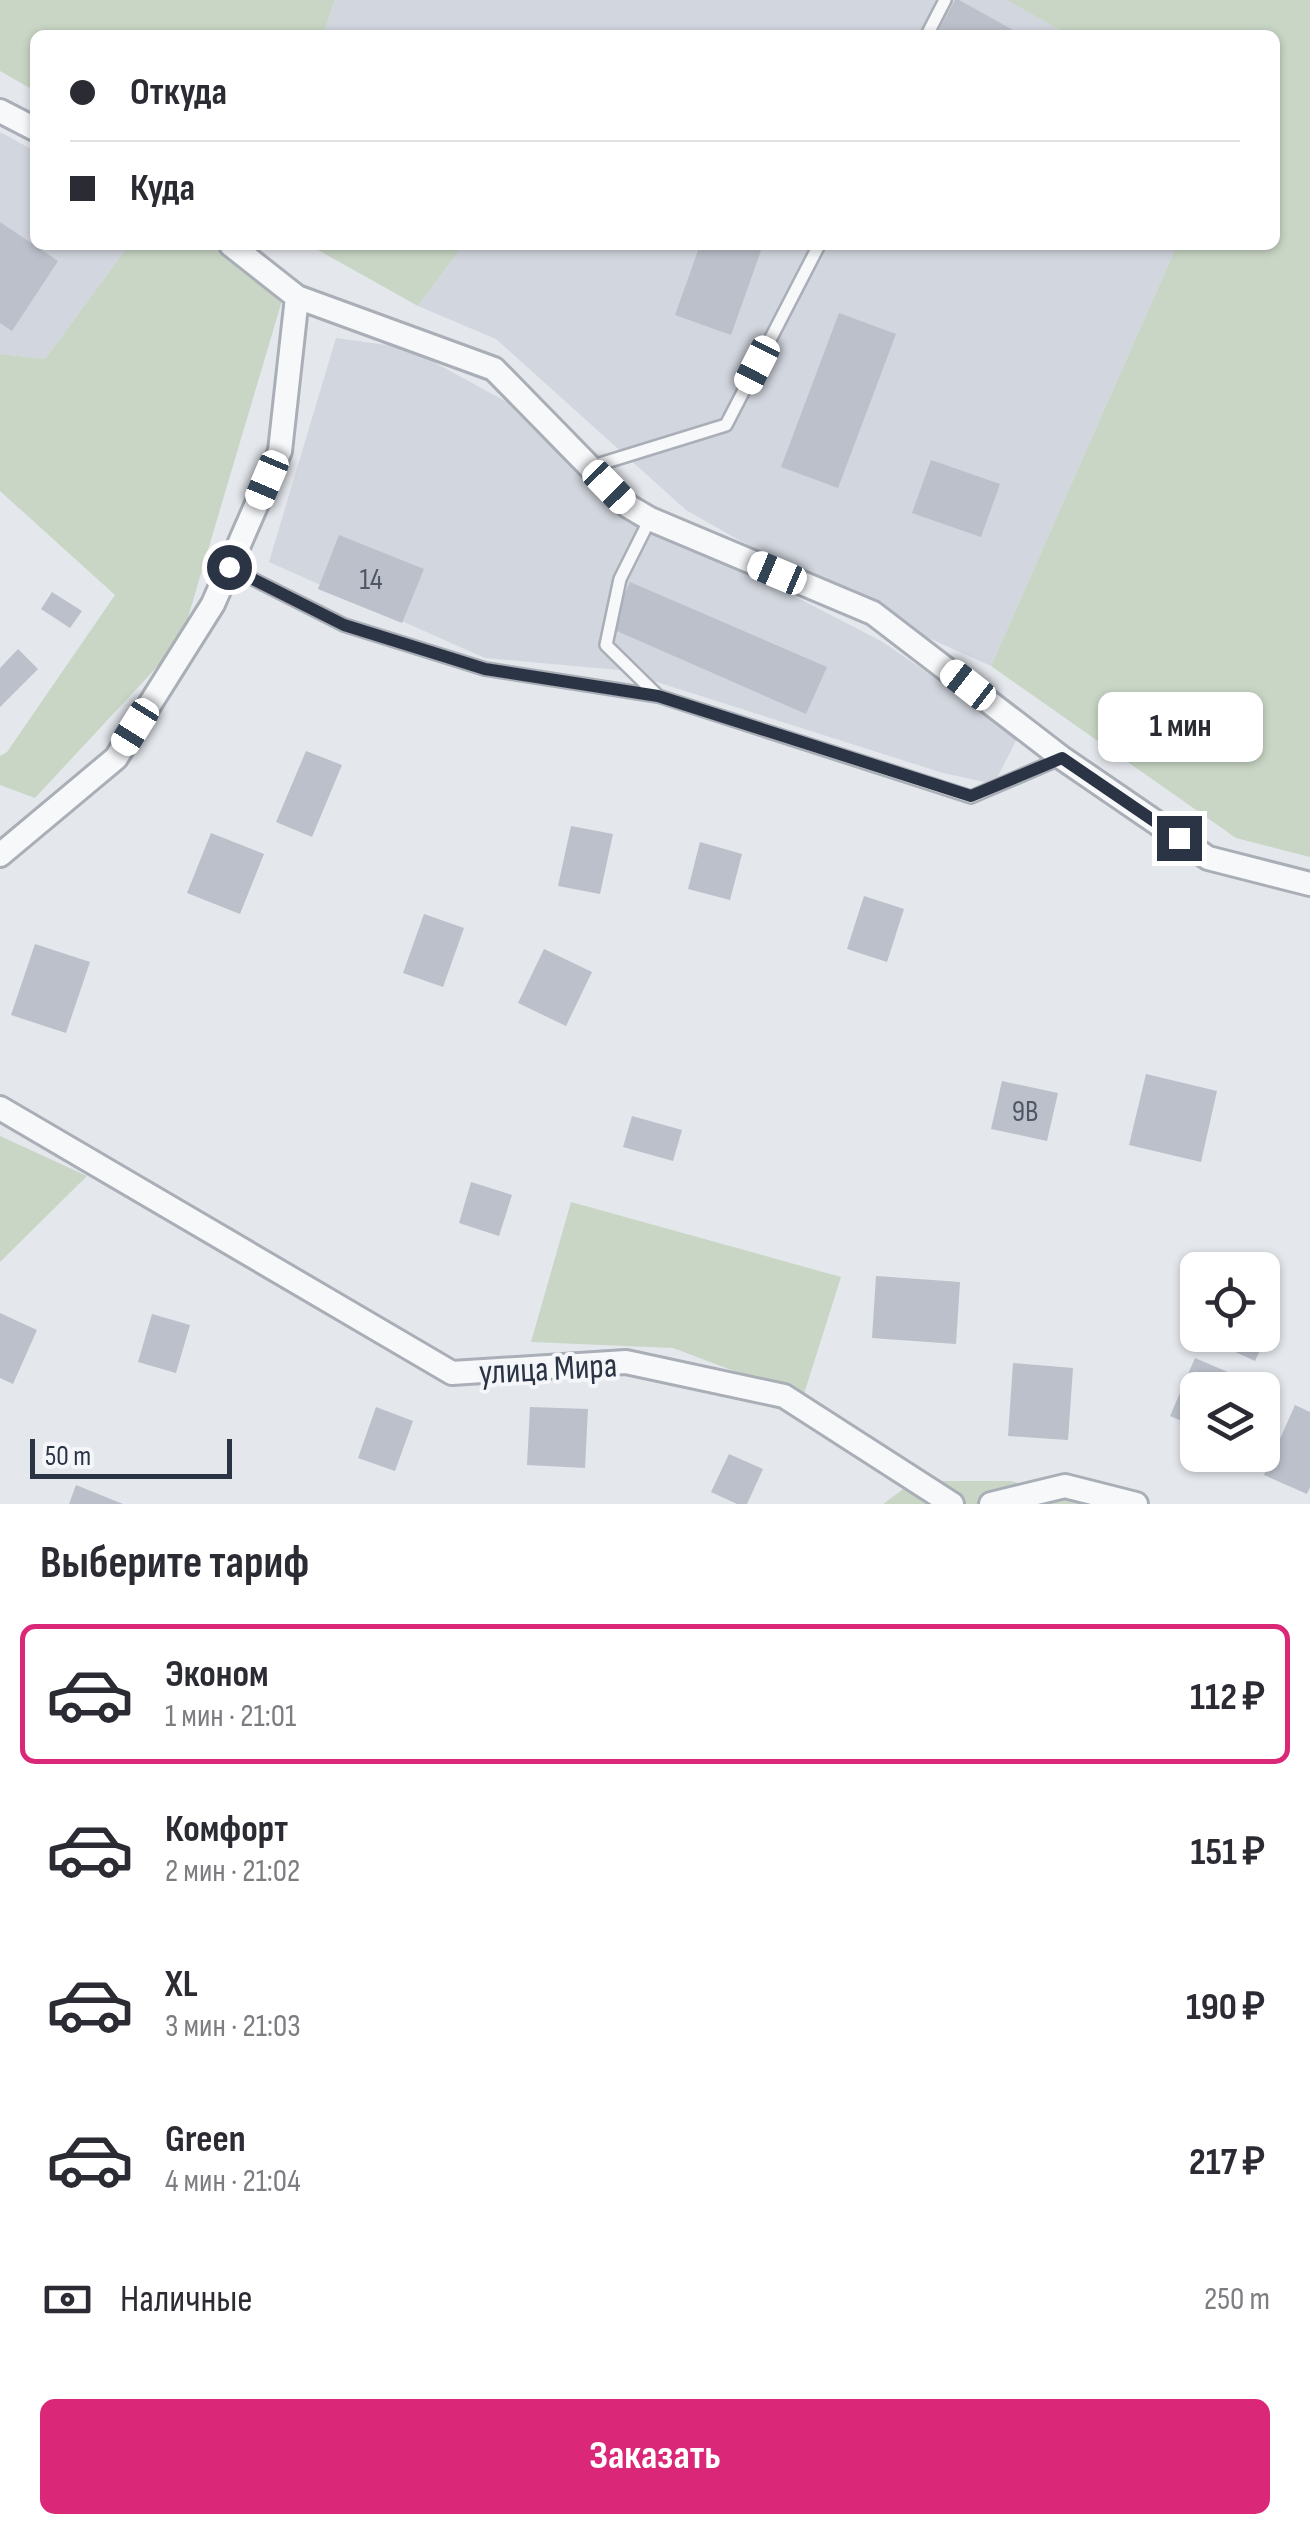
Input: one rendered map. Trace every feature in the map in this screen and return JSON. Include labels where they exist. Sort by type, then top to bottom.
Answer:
[{"type":"street","points":[[0,111],[30,126]]},
{"type":"street","points":[[237,250],[297,297],[494,369],[628,506],[650,519],[873,613],[1062,758],[1208,858],[1310,884]]},
{"type":"street","points":[[0,855],[116,758],[213,604],[280,451],[297,297]]},
{"type":"street","name":"улица Мира","points":[[0,1108],[452,1374],[626,1362],[784,1396],[952,1504]]},
{"type":"street","points":[[991,1504],[1064,1486],[1136,1504]]},
{"type":"lane","points":[[930,30],[945,0]]},
{"type":"lane","points":[[590,467],[726,425],[816,250]]},
{"type":"lane","points":[[650,519],[620,579],[606,645],[658,696]]},
{"type":"lane","points":[[229,567],[344,625],[485,669],[658,696],[971,796],[1062,758]]},
{"type":"shaded area","points":[[335,0],[1006,0],[1060,30],[325,30]]},
{"type":"shaded area","points":[[0,132],[30,148],[30,250],[125,250],[45,359],[0,354]]},
{"type":"shaded area","points":[[459,250],[1175,250],[991,666],[846,601],[686,510],[496,339],[418,306]]},
{"type":"shaded area","points":[[336,338],[408,348],[525,412],[635,514],[881,641],[1019,735],[994,784],[943,773],[619,670],[485,658],[269,562]]},
{"type":"green space","points":[[0,0],[335,0],[325,30],[30,30],[30,88],[0,71]]},
{"type":"green space","points":[[1006,0],[1310,0],[1310,857],[1236,838],[991,666],[1175,250],[1280,250],[1280,30],[1060,30]]},
{"type":"green space","points":[[125,250],[217,250],[286,287],[181,641],[35,798],[0,785],[0,756],[7,752],[115,595],[0,491],[0,354],[45,359]]},
{"type":"green space","points":[[318,250],[459,250],[418,306]]},
{"type":"green space","points":[[0,1136],[87,1176],[0,1262]]},
{"type":"green space","points":[[571,1202],[841,1277],[803,1397],[673,1348],[531,1342]]},
{"type":"green space","points":[[914,1481],[1011,1481],[1088,1504],[883,1504]]},
{"type":"building","points":[[955,0],[959,0],[1013,30],[939,30]]},
{"type":"building","points":[[0,222],[30,242],[30,250],[42,250],[58,261],[12,331],[0,323]]},
{"type":"building","points":[[698,250],[761,250],[731,335],[675,315]]},
{"type":"building","points":[[839,313],[896,334],[838,488],[781,467]]},
{"type":"building","points":[[931,460],[1000,484],[981,537],[912,513]]},
{"type":"building","points":[[339,535],[424,569],[402,623],[318,589]]},
{"type":"building","points":[[630,582],[827,667],[806,714],[610,628]]},
{"type":"building","points":[[52,592],[82,611],[70,628],[41,609]]},
{"type":"building","points":[[18,649],[38,669],[0,707],[0,668]]},
{"type":"building","points":[[306,751],[342,765],[312,837],[276,822]]},
{"type":"building","points":[[571,826],[613,834],[600,894],[558,886]]},
{"type":"building","points":[[211,833],[264,854],[240,914],[187,893]]},
{"type":"building","points":[[700,842],[742,854],[730,900],[688,889]]},
{"type":"building","points":[[864,896],[904,909],[887,962],[847,949]]},
{"type":"building","points":[[424,914],[464,928],[443,987],[403,973]]},
{"type":"building","points":[[35,944],[90,962],[66,1033],[11,1015]]},
{"type":"building","points":[[544,949],[592,972],[566,1026],[518,1003]]},
{"type":"building","points":[[1146,1074],[1217,1091],[1201,1162],[1129,1145]]},
{"type":"building","points":[[1002,1081],[1058,1093],[1047,1141],[991,1129]]},
{"type":"building","points":[[632,1116],[682,1130],[673,1161],[623,1147]]},
{"type":"building","points":[[471,1182],[512,1195],[499,1236],[459,1223]]},
{"type":"building","points":[[876,1276],[960,1282],[956,1344],[872,1338]]},
{"type":"building","points":[[0,1313],[37,1330],[13,1384],[0,1378]]},
{"type":"building","points":[[152,1314],[190,1325],[176,1373],[138,1362]]},
{"type":"building","points":[[1235,1352],[1259,1352],[1255,1361]]},
{"type":"building","points":[[1195,1358],[1228,1372],[1189,1372]]},
{"type":"building","points":[[1013,1363],[1073,1368],[1068,1440],[1008,1436]]},
{"type":"building","points":[[1180,1393],[1180,1420],[1170,1416]]},
{"type":"building","points":[[1295,1405],[1310,1412],[1307,1494],[1264,1475],[1280,1472],[1280,1439]]},
{"type":"building","points":[[376,1407],[413,1421],[395,1471],[358,1458]]},
{"type":"building","points":[[530,1407],[588,1409],[585,1468],[527,1465]]},
{"type":"building","points":[[729,1454],[763,1469],[747,1504],[737,1504],[711,1492]]},
{"type":"building","points":[[76,1485],[123,1504],[69,1504]]},
{"type":"route","points":[[229,567],[344,625],[485,669],[658,696],[971,796],[1062,758],[1179,838]]}]
